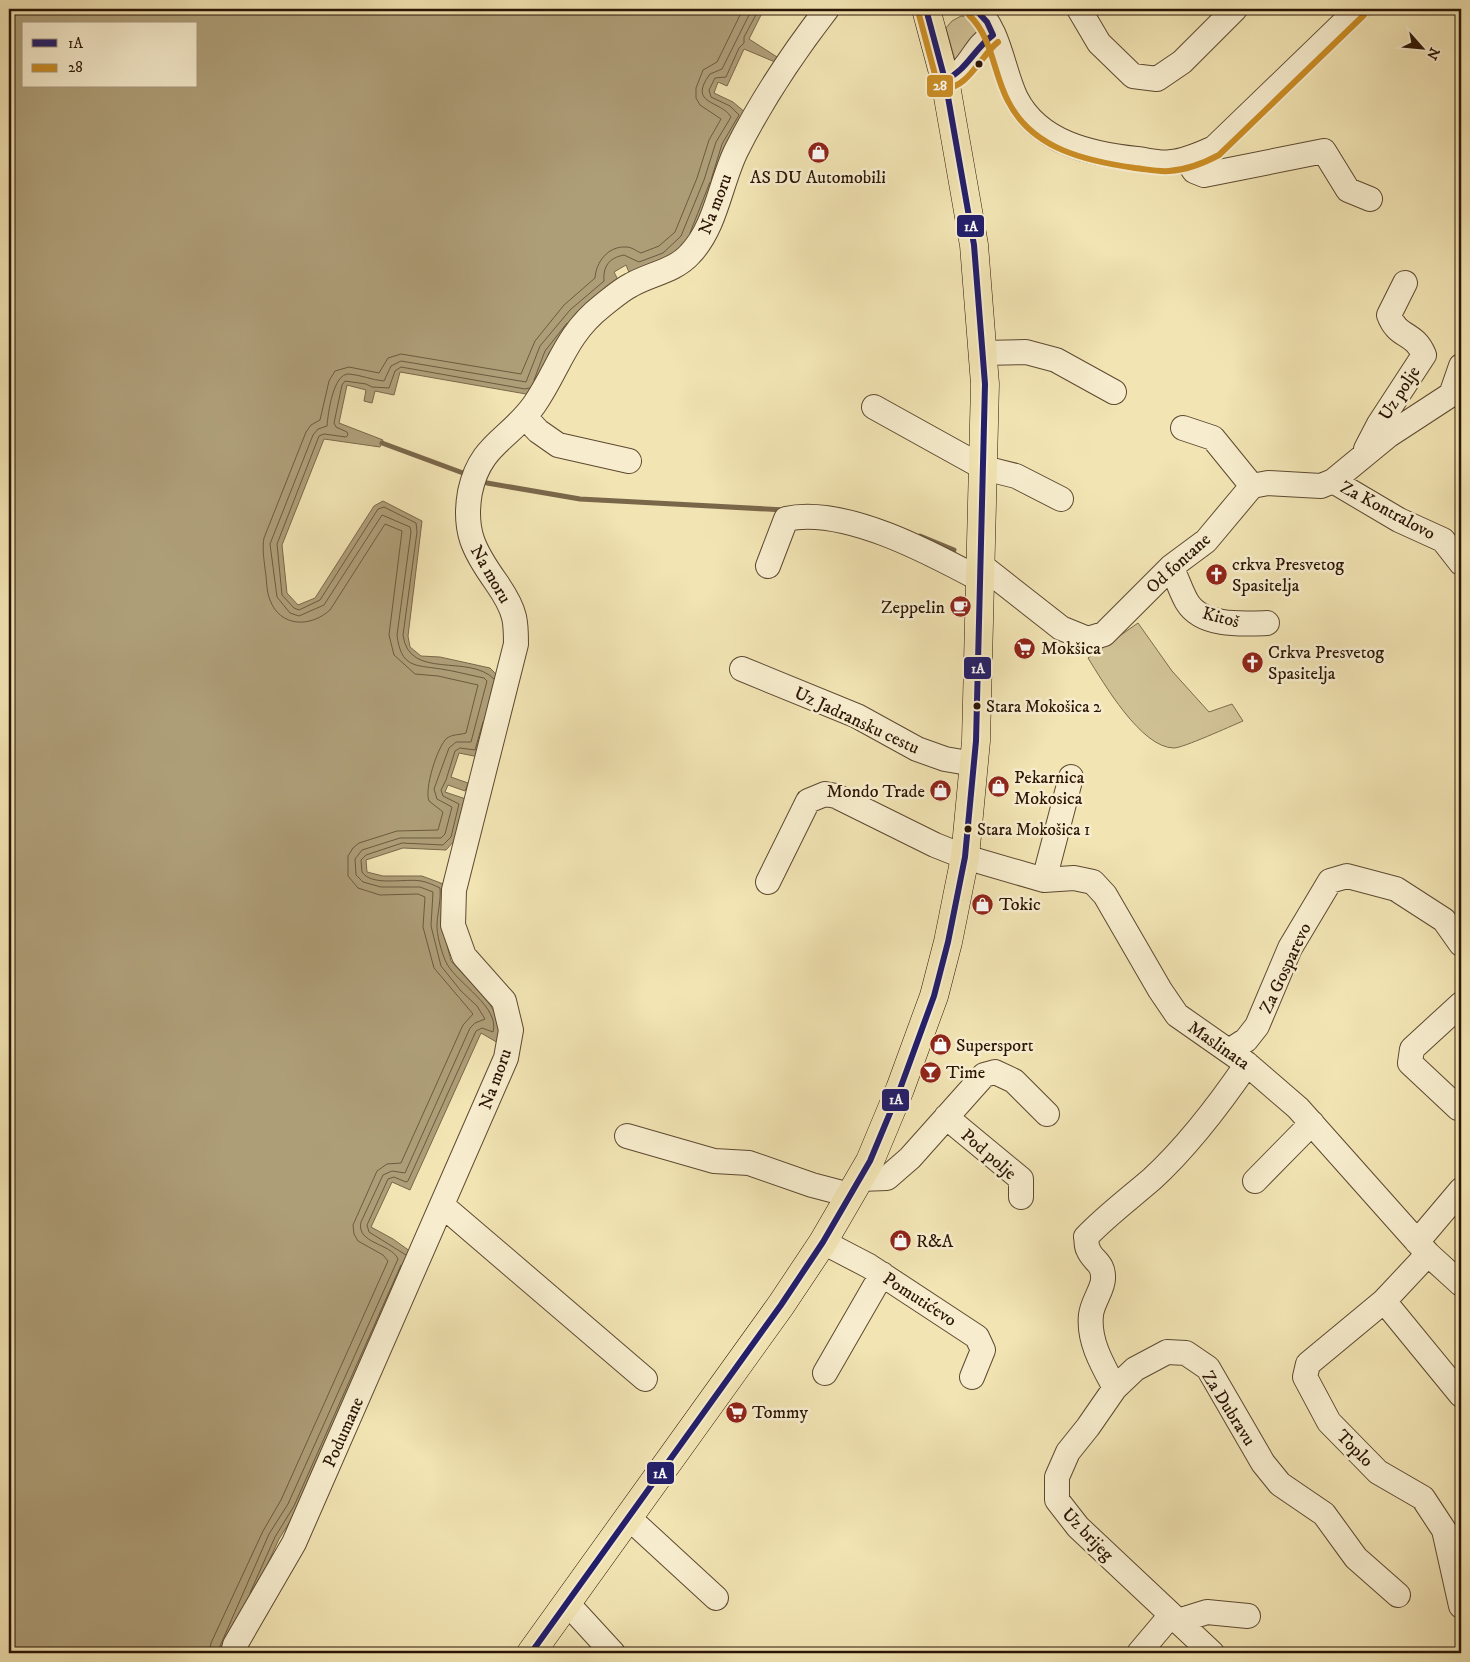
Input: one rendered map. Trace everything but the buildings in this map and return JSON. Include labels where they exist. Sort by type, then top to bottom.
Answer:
[{"type":"main road","points":[[531,1653],[781,1305],[823,1242],[870,1161],[912,1060],[934,996],[948,942],[965,857],[974,764],[982,573],[985,384],[974,245],[945,80],[926,9]]},
{"type":"street","name":"Na moru","points":[[443,1206],[506,1058],[511,1030],[504,1001],[464,956],[453,925],[454,890],[516,644],[514,616],[504,594],[478,558],[467,529],[471,490],[480,461],[488,449],[525,417],[536,402],[567,344],[580,326],[630,285],[674,266],[689,256],[701,241],[713,213],[723,179],[737,150],[800,44],[827,9]]},
{"type":"street","points":[[975,9],[987,22],[1016,98],[1027,115],[1039,127],[1067,144],[1106,156],[1169,163],[1188,159],[1214,148],[1358,9]]},
{"type":"street","points":[[1079,9],[1100,43],[1133,76],[1157,79],[1182,62],[1234,9]]},
{"type":"street","points":[[945,80],[956,76],[964,70],[982,45],[992,35]]},
{"type":"street","points":[[1188,159],[1194,171],[1204,175],[1324,150],[1348,190],[1370,199]]},
{"type":"street","name":"Uz polje","points":[[1360,459],[1379,424],[1424,355],[1419,342],[1393,327],[1389,315],[1405,283]]},
{"type":"street","points":[[982,353],[1026,352],[1056,360],[1114,392]]},
{"type":"street","points":[[1183,428],[1213,438],[1252,486],[1268,483],[1321,486],[1333,481],[1389,435],[1457,390],[1461,366]]},
{"type":"street","points":[[874,406],[984,468],[1016,476],[1061,499]]},
{"type":"street","points":[[525,417],[538,431],[558,445],[629,461]]},
{"type":"street","name":"Za Kontralovo","points":[[1333,481],[1399,520],[1443,540],[1461,563]]},
{"type":"street","name":"Od fontane","points":[[982,573],[1061,628],[1088,639],[1104,634],[1171,567],[1206,541],[1252,486]]},
{"type":"street","points":[[768,566],[786,519],[797,517],[855,524],[982,573]]},
{"type":"street","name":"Kitoš","points":[[1171,567],[1188,602],[1196,612],[1206,618],[1241,625],[1267,623]]},
{"type":"street","name":"Uz Jadransku cestu","points":[[742,669],[857,716],[917,749],[946,759],[974,764]]},
{"type":"street","points":[[1044,880],[1071,777]]},
{"type":"street","name":"Maslinata","points":[[768,882],[808,801],[825,794],[845,800],[935,845],[965,857],[1044,880],[1074,878],[1093,882],[1105,895],[1160,990],[1177,1015],[1238,1057],[1298,1108],[1423,1248],[1461,1284]]},
{"type":"street","name":"Za Gosparevo","points":[[1238,1057],[1246,1040],[1257,1026],[1290,948],[1330,881],[1347,876],[1396,889],[1444,920],[1461,944]]},
{"type":"street","points":[[1458,1108],[1410,1063],[1412,1049],[1461,1004]]},
{"type":"street","points":[[1115,1388],[1101,1364],[1093,1340],[1091,1316],[1096,1295],[1104,1280],[1101,1265],[1088,1250],[1086,1238],[1096,1226],[1153,1178],[1221,1103],[1238,1057]]},
{"type":"street","name":"Pod polje","points":[[627,1136],[714,1161],[750,1163],[812,1185],[855,1187],[887,1178],[910,1158],[984,1075],[995,1072],[1014,1081],[1047,1114]]},
{"type":"street","name":"Pod polje","points":[[946,1117],[1021,1179],[1021,1196]]},
{"type":"street","points":[[1255,1180],[1312,1124]]},
{"type":"street","name":"Toplo","points":[[1461,1190],[1423,1248],[1384,1300],[1308,1364],[1305,1377],[1329,1422],[1378,1472],[1423,1498],[1444,1530],[1461,1606]]},
{"type":"street","points":[[443,1206],[645,1379]]},
{"type":"street","name":"Podumane","points":[[233,1653],[235,1645],[294,1543],[443,1206]]},
{"type":"street","name":"Pomutićevo","points":[[823,1242],[882,1274],[977,1337],[983,1350],[972,1377]]},
{"type":"street","points":[[825,1373],[882,1274]]},
{"type":"street","points":[[1384,1300],[1461,1395]]},
{"type":"street","name":"Za Dubravu","points":[[1115,1388],[1135,1369],[1167,1352],[1186,1353],[1208,1368],[1263,1464],[1280,1484],[1324,1514],[1356,1558],[1398,1595]]},
{"type":"street","name":"Uz brijeg","points":[[1115,1388],[1088,1428],[1068,1452],[1057,1477],[1057,1500],[1078,1527],[1212,1653]]},
{"type":"street","points":[[629,1518],[716,1598]]},
{"type":"street","points":[[568,1604],[613,1653]]},
{"type":"street","points":[[1140,1653],[1174,1618],[1208,1612],[1248,1616]]},
{"type":"shaded area","points":[[961,16],[971,17],[981,34],[955,60],[946,28],[952,21]]},
{"type":"shaded area","points":[[1138,623],[1172,671],[1209,712],[1232,704],[1243,721],[1197,741],[1174,748],[1161,745],[1136,726],[1113,697],[1088,658]]},
{"type":"water","points":[[9,9],[764,9],[749,39],[777,57],[775,62],[744,49],[727,86],[718,82],[714,93],[733,102],[746,113],[691,243],[631,277],[626,265],[614,272],[619,282],[578,318],[549,353],[535,391],[526,394],[400,372],[394,395],[375,391],[372,403],[364,401],[366,390],[347,385],[339,423],[383,440],[380,447],[324,439],[282,545],[287,593],[298,605],[315,598],[374,506],[383,501],[422,521],[408,636],[410,647],[421,656],[440,657],[490,668],[500,678],[479,757],[459,753],[451,777],[468,783],[465,791],[448,785],[445,792],[466,799],[455,840],[446,850],[403,848],[366,860],[367,872],[383,876],[422,876],[446,885],[442,925],[451,961],[486,998],[498,1018],[500,1044],[481,1033],[410,1190],[392,1182],[371,1227],[393,1239],[414,1254],[298,1509],[279,1539],[227,1653],[9,1653]]},
{"type":"waterway","points":[[382,443],[463,473]]},
{"type":"waterway","points":[[487,483],[580,499],[785,510]]},
{"type":"waterway","points":[[920,536],[954,550]]},
{"type":"transit line","name":"1A","points":[[531,1653],[781,1305],[823,1242],[870,1161],[900,1089],[934,996],[948,942],[965,857],[976,741],[985,384],[974,245],[945,80],[926,9]]},
{"type":"transit line","name":"1A","points":[[945,80],[959,71],[993,35],[987,22],[975,9]]},
{"type":"transit line","name":"28","points":[[918,11],[937,82],[942,88],[959,84],[998,42]]},
{"type":"transit line","name":"28","points":[[969,15],[977,24],[988,45],[1008,101],[1018,117],[1031,131],[1062,150],[1080,156],[1116,165],[1165,171],[1188,168],[1219,155],[1364,15]]},
{"type":"place","name":"AS DU Automobili","points":[[818,152]]},
{"type":"place","name":"crkva Presvetog Spasitelja","points":[[1216,574]]},
{"type":"place","name":"Zeppelin","points":[[961,607]]},
{"type":"place","name":"Mokšica","points":[[1025,648]]},
{"type":"place","name":"Crkva Presvetog Spasitelja","points":[[1252,662]]},
{"type":"place","name":"Stara Mokošica 2","points":[[977,706]]},
{"type":"place","name":"Pekarnica Mokosica","points":[[998,787]]},
{"type":"place","name":"Mondo Trade","points":[[941,791]]},
{"type":"place","name":"Stara Mokošica 1","points":[[968,829]]},
{"type":"place","name":"Tokic","points":[[983,904]]},
{"type":"place","name":"Supersport","points":[[940,1045]]},
{"type":"place","name":"Time","points":[[930,1072]]},
{"type":"place","name":"R&A","points":[[900,1241]]},
{"type":"place","name":"Tommy","points":[[736,1412]]}]
